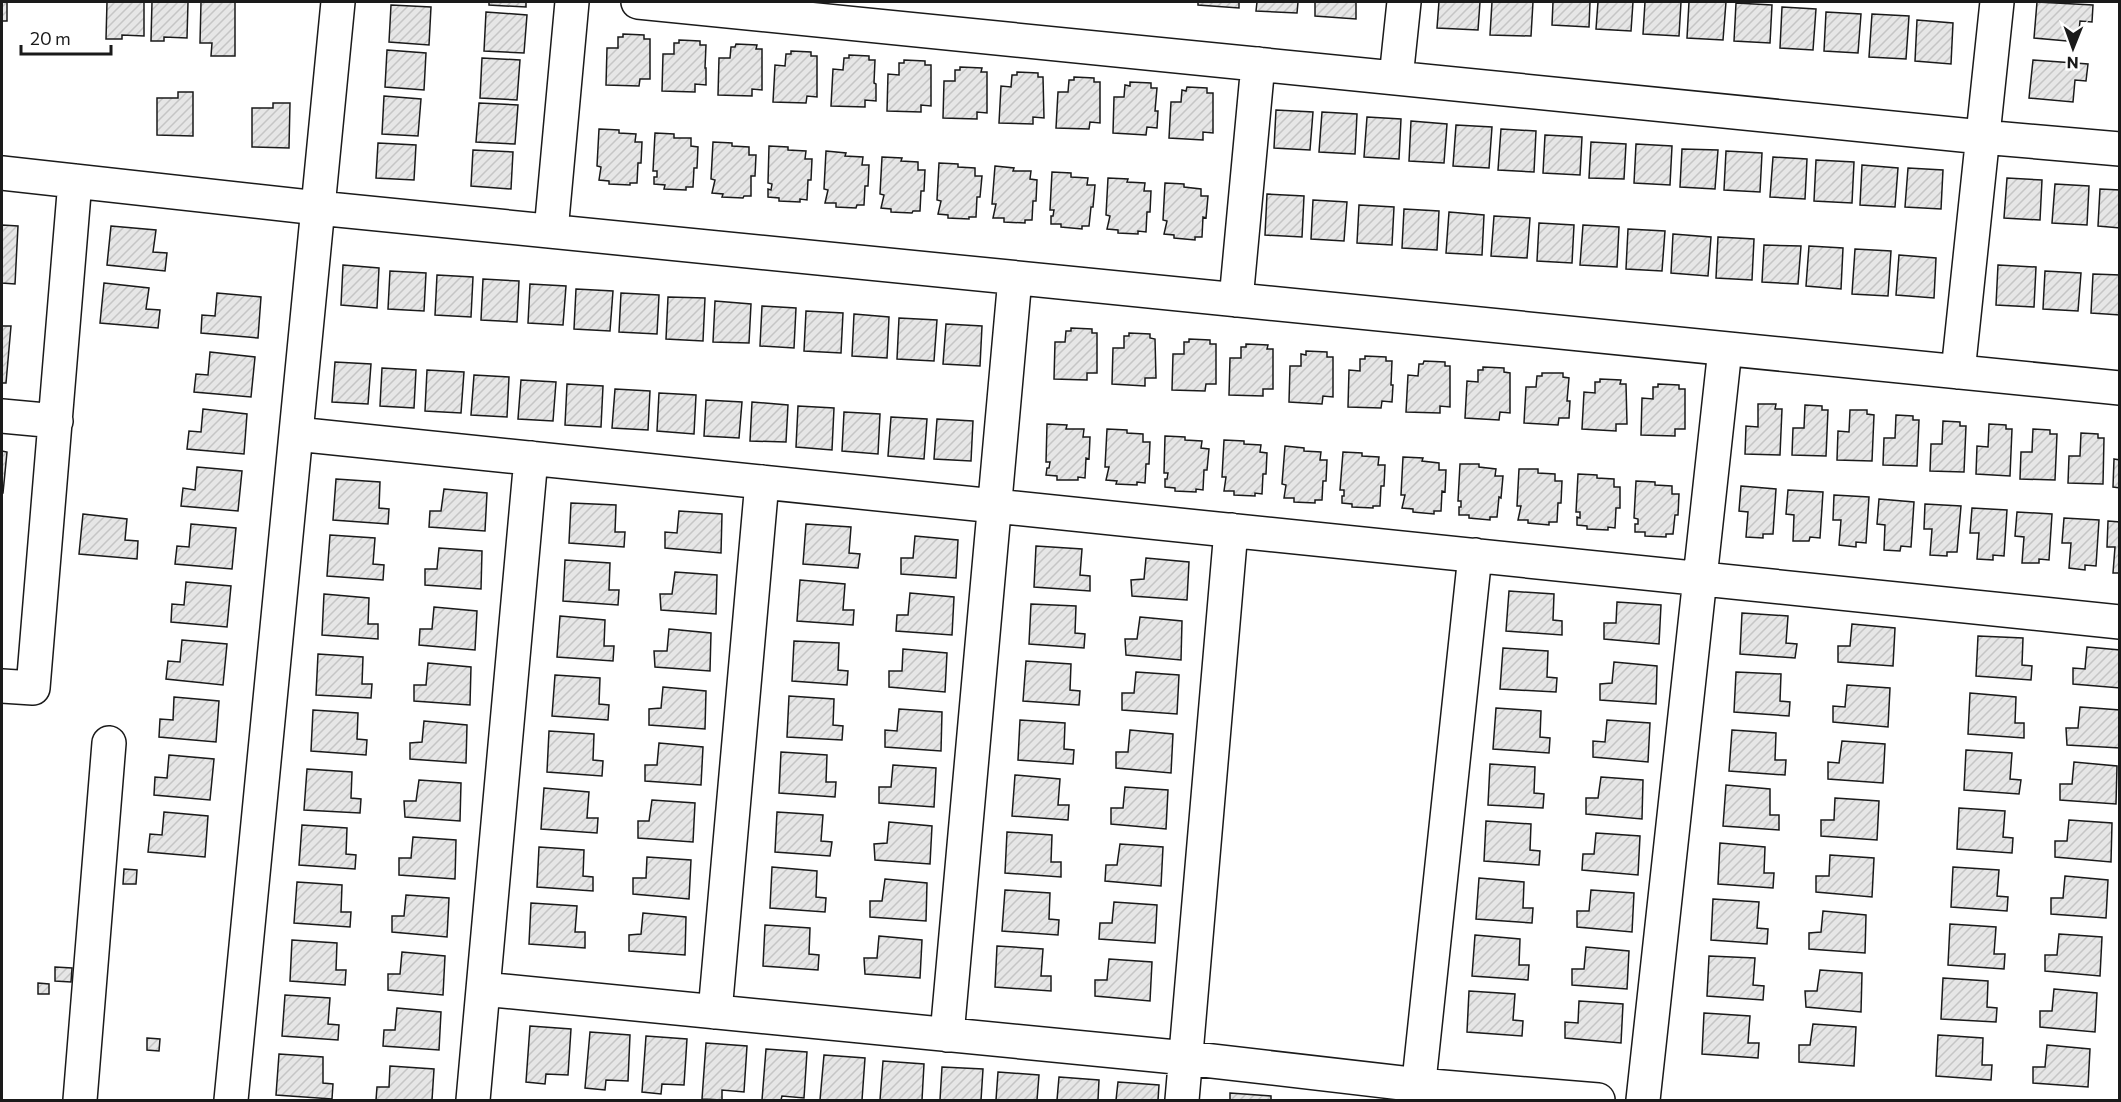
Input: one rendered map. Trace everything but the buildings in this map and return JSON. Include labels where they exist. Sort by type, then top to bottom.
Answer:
[{"type":"street","points":[[231,1101],[338,2]]},
{"type":"street","points":[[551,231],[572,2]]},
{"type":"street","points":[[638,2],[815,10],[1258,64],[2120,149]]},
{"type":"street","points":[[1396,78],[1404,2]]},
{"type":"street","points":[[1958,372],[1997,2]]},
{"type":"street","points":[[1236,300],[1258,64]]},
{"type":"street","points":[[2,173],[318,208],[2120,388]]},
{"type":"street","points":[[2,686],[33,688],[75,181]]},
{"type":"street","points":[[947,1035],[1015,278]]},
{"type":"street","points":[[1643,1101],[1725,349]]},
{"type":"street","points":[[2,416],[56,422]]},
{"type":"street","points":[[296,434],[2120,622]]},
{"type":"street","points":[[473,1101],[531,458]]},
{"type":"street","points":[[715,1012],[762,482]]},
{"type":"street","points":[[1182,1101],[1231,530]]},
{"type":"street","points":[[1418,1093],[1475,555]]},
{"type":"street","points":[[80,1101],[109,743]]},
{"type":"street","points":[[483,989],[1186,1058],[1418,1093],[1598,1101]]}]
